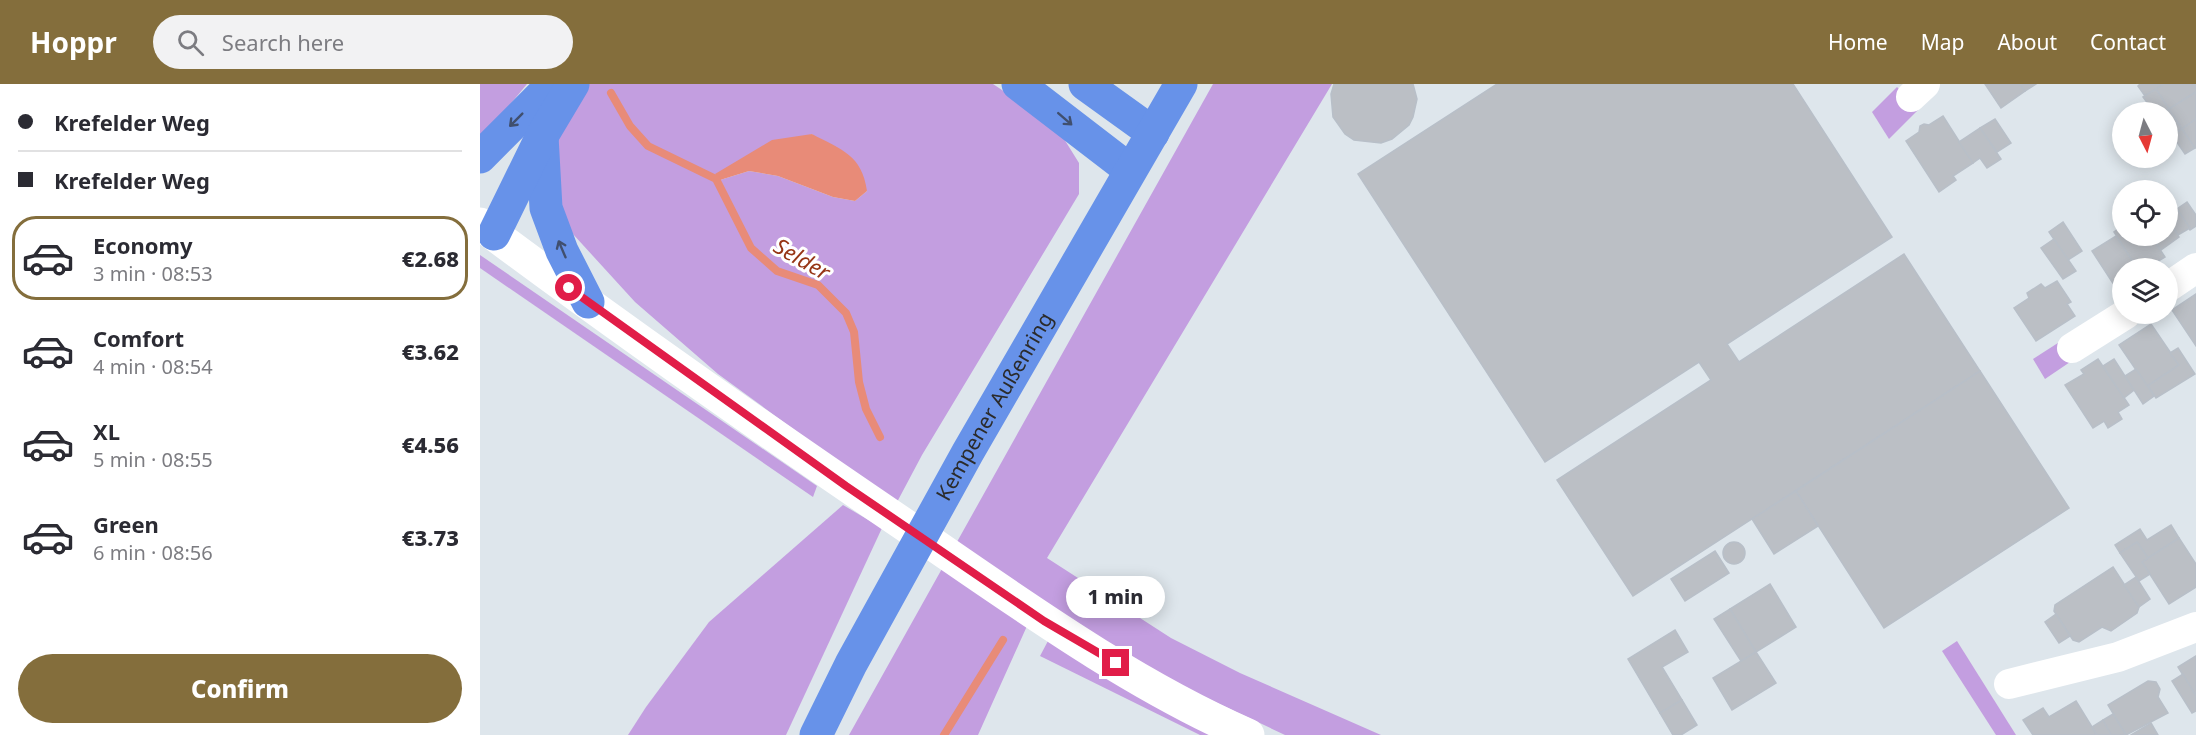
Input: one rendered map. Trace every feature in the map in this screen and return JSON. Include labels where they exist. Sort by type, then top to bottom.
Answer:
[{"type":"main road","points":[[480,157],[553,84]]},
{"type":"main road","points":[[487,229],[573,84]]},
{"type":"main road","points":[[1018,84],[1130,170]]},
{"type":"main road","points":[[1084,84],[1153,133]]},
{"type":"main road","name":"Kempener Außenring","points":[[816,735],[882,608],[968,452],[1181,84]]},
{"type":"main road","points":[[542,136],[546,208],[562,251],[588,302]]},
{"type":"street","points":[[487,229],[846,486],[1044,621],[1170,695],[1248,735]]},
{"type":"street","points":[[2178,280],[2196,268]]},
{"type":"street","points":[[2072,348],[2112,323]]},
{"type":"street","points":[[2009,684],[2118,657],[2196,627]]},
{"type":"shaded area","points":[[480,84],[527,84],[480,141]]},
{"type":"shaded area","points":[[581,84],[993,84],[1056,126],[1079,163],[1079,194],[922,455],[896,504],[718,374],[635,302],[572,233],[553,195],[552,148]],"holes":[[[812,134],[867,191],[855,201],[833,197],[778,176],[749,171],[720,180]]]},
{"type":"shaded area","points":[[1213,84],[1332,84],[1047,558],[1171,638],[1240,673],[1381,735],[1285,735],[1190,690],[1027,626],[978,735],[849,735]]},
{"type":"shaded area","points":[[1897,87],[1919,109],[1889,139],[1872,112]]},
{"type":"shaded area","points":[[812,134],[849,155],[861,169],[867,191],[855,201],[833,197],[778,176],[749,171],[720,180],[715,174],[772,140]]},
{"type":"shaded area","points":[[480,255],[817,486],[813,497],[480,268]]},
{"type":"shaded area","points":[[2061,341],[2073,360],[2045,379],[2033,359]]},
{"type":"shaded area","points":[[843,505],[882,528],[786,735],[628,735],[709,622]]},
{"type":"shaded area","points":[[1048,641],[1216,735],[1200,735],[1040,656]]},
{"type":"shaded area","points":[[1957,641],[2016,735],[1996,735],[1942,651]]},
{"type":"building","points":[[1334,84],[1413,84],[1417,99],[1413,117],[1409,125],[1392,139],[1381,143],[1354,140],[1345,134],[1333,117],[1331,94]]},
{"type":"building","points":[[1497,84],[1793,84],[1892,237],[1727,344],[1739,362],[1904,254],[1980,371],[1633,596],[1557,480],[1711,380],[1699,362],[1545,462],[1358,174]]},
{"type":"building","points":[[1985,84],[2020,84],[2025,91],[2001,108]]},
{"type":"building","points":[[2020,84],[2036,84],[2025,91]]},
{"type":"building","points":[[2140,84],[2164,84],[2145,96],[2138,86]]},
{"type":"building","points":[[2164,84],[2196,84],[2196,92],[2178,103],[2164,102],[2156,89]]},
{"type":"building","points":[[2156,89],[2164,102],[2147,102],[2143,97]]},
{"type":"building","points":[[2196,92],[2196,119],[2182,129],[2178,123],[2178,103]]},
{"type":"building","points":[[1943,116],[1973,163],[1953,176],[1956,180],[1939,192],[1906,141],[1919,132],[1920,126],[1929,125]]},
{"type":"building","points":[[1995,119],[2011,143],[1997,152],[1980,128]]},
{"type":"building","points":[[2196,119],[2196,147],[2195,148],[2182,129]]},
{"type":"building","points":[[1980,128],[2001,159],[1987,168],[1980,158],[1973,163],[1959,142]]},
{"type":"building","points":[[2182,129],[2195,148],[2185,154],[2178,144],[2178,131]]},
{"type":"building","points":[[2187,202],[2196,215],[2196,226],[2190,230],[2178,208]]},
{"type":"building","points":[[2178,210],[2190,228],[2178,235]]},
{"type":"building","points":[[2063,222],[2082,251],[2068,260],[2049,232]]},
{"type":"building","points":[[2112,238],[2112,246],[2123,246],[2130,258],[2112,258],[2112,282],[2092,251]]},
{"type":"building","points":[[2054,239],[2076,271],[2063,279],[2041,248]]},
{"type":"building","points":[[2123,246],[2158,246],[2165,257],[2163,258],[2131,258]]},
{"type":"building","points":[[2057,281],[2071,302],[2067,304],[2075,316],[2036,341],[2014,308],[2029,298],[2027,293],[2041,284],[2045,288]]},
{"type":"building","points":[[2196,294],[2196,346],[2178,319],[2178,306]]},
{"type":"building","points":[[2151,324],[2179,365],[2147,386],[2119,345]]},
{"type":"building","points":[[2178,348],[2195,374],[2156,398],[2148,386],[2179,365],[2170,353]]},
{"type":"building","points":[[2098,359],[2129,405],[2118,412],[2122,419],[2108,428],[2104,421],[2093,428],[2065,385],[2084,374],[2081,370]]},
{"type":"building","points":[[2114,359],[2134,390],[2124,398],[2103,366]]},
{"type":"building","points":[[2136,369],[2154,396],[2143,404],[2125,376]]},
{"type":"building","points":[[1980,371],[2069,508],[1884,628],[1796,491]]},
{"type":"building","points":[[1796,491],[1818,526],[1774,554],[1752,519]]},
{"type":"building","points":[[2171,525],[2179,538],[2148,558],[2137,542],[2120,553],[2115,545],[2140,529],[2147,540]]},
{"type":"building","points":[[2179,538],[2196,564],[2196,587],[2169,604],[2142,562]]},
{"type":"building","points":[[1734,542],[1742,545],[1745,553],[1742,561],[1734,564],[1726,561],[1723,553],[1726,545]]},
{"type":"building","points":[[2137,542],[2148,558],[2142,562],[2150,574],[2139,581],[2120,553]]},
{"type":"building","points":[[1715,551],[1729,573],[1685,601],[1671,579]]},
{"type":"building","points":[[2113,567],[2139,607],[2137,613],[2111,631],[2102,627],[2079,642],[2073,640],[2054,611],[2055,605]]},
{"type":"building","points":[[2136,577],[2150,599],[2139,607],[2124,585]]},
{"type":"building","points":[[1770,584],[1796,627],[1756,652],[1730,609]]},
{"type":"building","points":[[1730,609],[1756,652],[1741,661],[1714,619]]},
{"type":"building","points":[[2056,614],[2070,636],[2059,643],[2045,622]]},
{"type":"building","points":[[1675,630],[1688,652],[1662,667],[1682,700],[1660,713],[1628,659]]},
{"type":"building","points":[[1756,652],[1776,683],[1732,710],[1713,678]]},
{"type":"building","points":[[2196,656],[2196,696],[2178,667]]},
{"type":"building","points":[[2183,674],[2196,696],[2196,711],[2192,713],[2172,681]]},
{"type":"building","points":[[2148,681],[2156,682],[2160,689],[2158,697],[2168,713],[2126,735],[2108,705]]},
{"type":"building","points":[[1682,700],[1697,725],[1681,735],[1673,735],[1660,713]]},
{"type":"building","points":[[2076,701],[2097,735],[2033,735],[2023,720],[2043,708],[2049,717]]},
{"type":"building","points":[[2113,714],[2126,735],[2111,735],[2103,720]]},
{"type":"building","points":[[2103,720],[2111,735],[2097,735],[2092,727]]},
{"type":"building","points":[[2151,723],[2158,735],[2131,735]]},
{"type":"waterway","name":"Selder","points":[[611,93],[630,126],[648,146],[716,179],[751,248],[777,271],[818,285],[846,313],[854,332],[859,382],[866,409],[880,437]]},
{"type":"waterway","name":"Selder","points":[[944,735],[1003,640]]},
{"type":"route","points":[[569,288],[846,486],[1044,621],[1116,663]]}]
